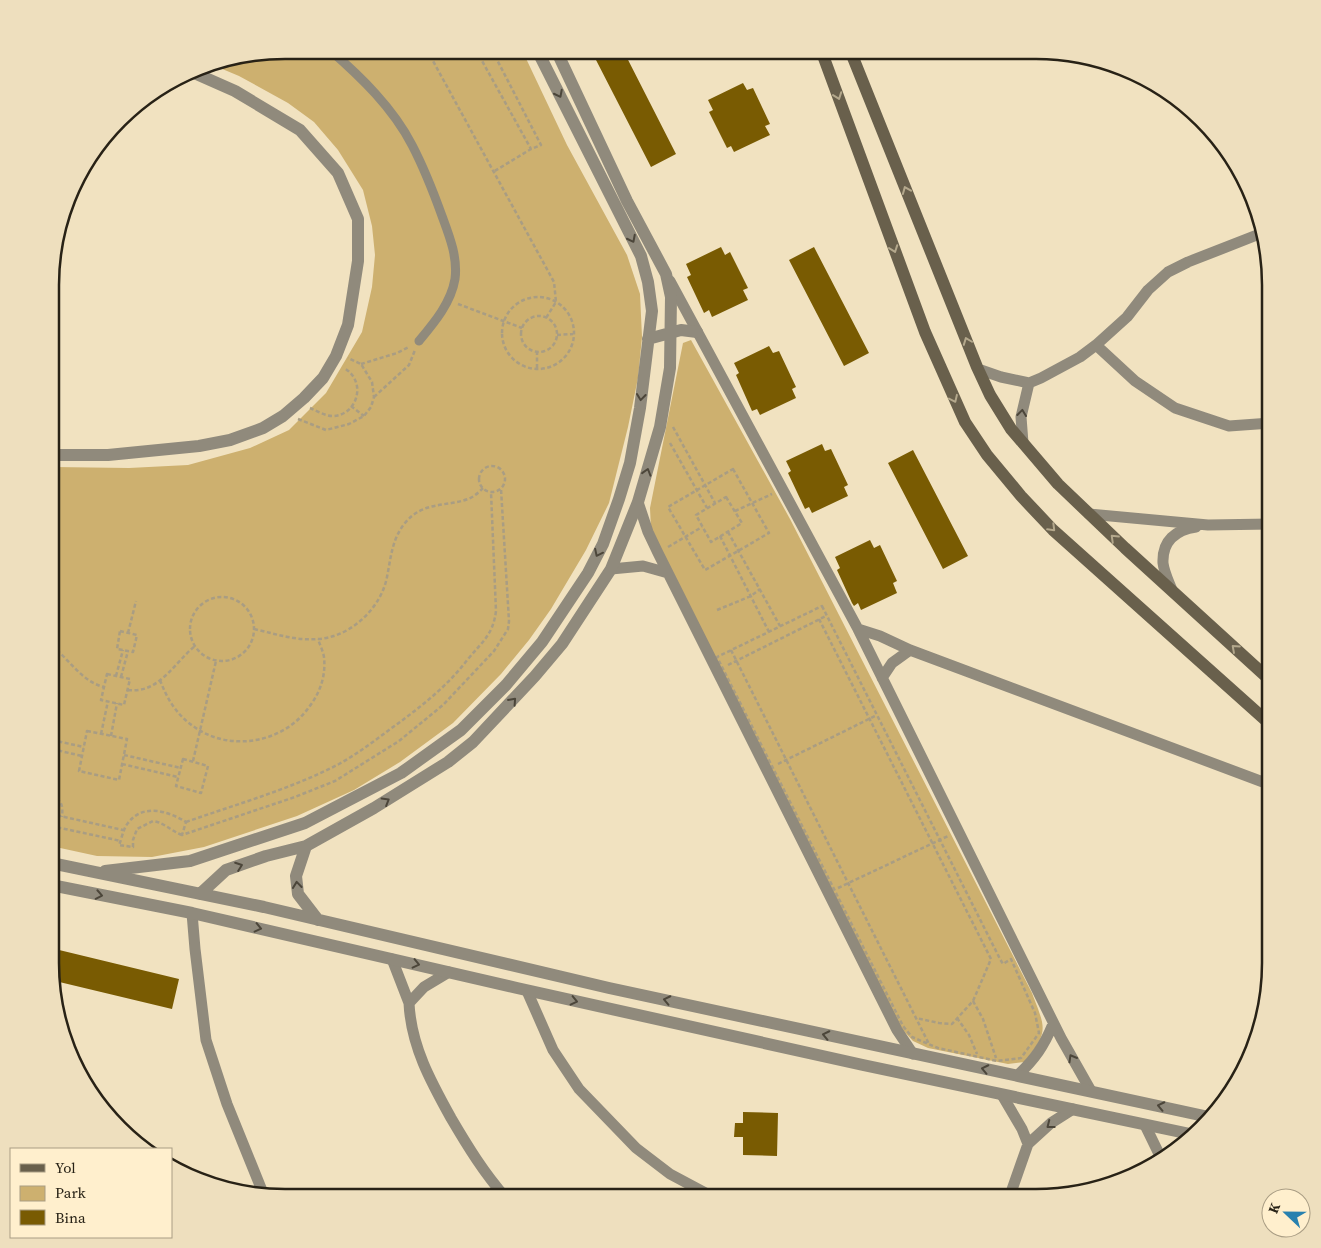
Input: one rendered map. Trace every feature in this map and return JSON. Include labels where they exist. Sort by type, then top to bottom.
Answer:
[{"type":"main road","points":[[824,59],[925,332],[965,422],[987,455],[1021,496],[1053,530],[1262,717]]},
{"type":"main road","points":[[854,59],[978,369],[990,394],[1011,429],[1058,484],[1089,514],[1262,672]]},
{"type":"street","points":[[339,59],[372,90],[412,143],[429,180],[452,244],[455,277],[442,312],[419,341]]},
{"type":"street","points":[[95,872],[190,861],[305,823],[401,773],[461,730],[506,685],[542,642],[588,573],[596,558],[619,499],[630,463],[640,408],[652,311],[648,282],[641,256],[542,59]]},
{"type":"street","points":[[560,59],[627,201],[858,629],[1053,1024],[1091,1092]]},
{"type":"street","points":[[59,456],[125,454],[207,445],[230,440],[263,428],[290,411],[323,378],[335,358],[348,325],[358,261],[358,219],[338,173],[300,130],[235,92],[199,75]]},
{"type":"street","points":[[978,369],[1029,383],[1080,357],[1096,345],[1127,316],[1148,290],[1168,272],[1188,262],[1257,235]]},
{"type":"street","points":[[200,894],[226,870],[266,856],[306,846],[409,787],[448,762],[473,742],[505,710],[562,644],[611,569],[638,502],[660,427],[670,368],[671,297],[666,274]]},
{"type":"street","points":[[648,339],[681,330],[697,332]]},
{"type":"street","points":[[1096,345],[1135,381],[1175,408],[1229,426],[1262,424]]},
{"type":"street","points":[[1023,443],[1021,417],[1029,383]]},
{"type":"street","points":[[638,502],[648,532],[658,553],[897,1030],[913,1054]]},
{"type":"street","points":[[1089,514],[1208,525],[1262,524]]},
{"type":"street","points":[[1172,590],[1163,564],[1164,551],[1172,535],[1184,529],[1208,525]]},
{"type":"street","points":[[611,569],[642,566],[668,573]]},
{"type":"street","points":[[858,629],[1262,782]]},
{"type":"street","points":[[882,678],[892,663],[910,650]]},
{"type":"street","points":[[306,846],[296,876],[298,894],[318,920]]},
{"type":"street","points":[[59,865],[318,920],[609,988],[1203,1116]]},
{"type":"street","points":[[59,887],[192,913],[392,958],[527,991],[1185,1133]]},
{"type":"street","points":[[192,913],[206,1040],[227,1104],[261,1188]]},
{"type":"street","points":[[392,958],[409,1003],[420,1058],[438,1094],[487,1177],[498,1189]]},
{"type":"street","points":[[409,1003],[424,986],[449,972]]},
{"type":"street","points":[[527,991],[553,1050],[579,1089],[636,1148],[670,1174],[698,1189]]},
{"type":"street","points":[[1017,1076],[1044,1045],[1053,1024]]},
{"type":"street","points":[[1002,1094],[1022,1129],[1028,1144]]},
{"type":"street","points":[[1012,1189],[1028,1144],[1051,1123],[1073,1109]]},
{"type":"street","points":[[1145,1124],[1159,1153]]},
{"type":"path","points":[[432,59],[554,282],[556,302],[546,318]]},
{"type":"path","points":[[481,59],[531,149]]},
{"type":"path","points":[[493,172],[541,145],[497,59]]},
{"type":"path","points":[[542,297],[556,302],[565,309],[570,317],[574,334],[573,342],[564,358],[550,367],[537,370],[524,367],[517,363],[505,350],[501,333],[504,321],[511,309],[525,299],[542,297]]},
{"type":"path","points":[[447,300],[522,328]]},
{"type":"path","points":[[534,317],[546,318],[556,327],[558,335],[555,343],[549,350],[532,350],[525,345],[522,337],[522,328],[527,321],[534,317]]},
{"type":"path","points":[[558,335],[574,334]]},
{"type":"path","points":[[335,358],[361,364],[397,353],[419,341]]},
{"type":"path","points":[[374,397],[409,365],[419,341]]},
{"type":"path","points":[[537,351],[537,370]]},
{"type":"path","points":[[302,400],[310,408],[331,416],[341,415],[352,406],[358,393],[356,377],[335,358]]},
{"type":"path","points":[[290,411],[298,419],[326,430],[348,424],[364,416],[371,407],[374,397],[372,382],[361,364]]},
{"type":"path","points":[[352,406],[364,416]]},
{"type":"path","points":[[663,408],[715,504]]},
{"type":"path","points":[[660,427],[707,508]]},
{"type":"path","points":[[491,492],[496,611],[494,626],[457,673],[433,697],[361,751],[338,764],[296,783],[186,822],[170,813],[152,810],[142,812],[127,823],[120,845],[132,847],[132,840],[137,829],[153,821],[165,824],[176,833],[182,835],[295,797],[335,781],[399,741],[443,705],[487,658],[508,629],[510,621],[501,489],[505,482],[505,474],[500,468],[492,466],[485,468],[480,474],[479,482],[483,488],[491,492],[501,489]]},
{"type":"path","points":[[733,469],[769,533],[705,570],[668,507],[705,486],[733,469]]},
{"type":"path","points":[[254,629],[294,638],[318,639],[340,633],[357,623],[377,602],[382,593],[396,537],[406,522],[430,506],[469,499],[483,488]]},
{"type":"path","points":[[735,511],[783,489]]},
{"type":"path","points":[[726,497],[742,523],[712,542],[696,515],[715,504],[726,497]]},
{"type":"path","points":[[658,553],[703,527]]},
{"type":"path","points":[[728,532],[780,626]]},
{"type":"path","points":[[720,536],[769,632]]},
{"type":"path","points":[[717,610],[760,590]]},
{"type":"path","points":[[217,597],[228,597],[239,601],[250,613],[253,618],[254,629],[250,645],[238,657],[228,660],[216,660],[206,657],[195,646],[190,628],[192,618],[198,608],[206,601],[217,597]]},
{"type":"path","points":[[128,633],[136,601]]},
{"type":"path","points":[[822,606],[827,615],[1000,959],[1003,964],[1011,959],[1035,1013],[1039,1033],[1021,1058],[997,1061],[938,1048],[912,1037],[902,1026],[717,657],[822,606]]},
{"type":"path","points":[[722,668],[827,615]]},
{"type":"path","points":[[819,619],[991,959],[973,1001],[952,1024],[916,1018]]},
{"type":"path","points":[[120,632],[128,633],[137,635],[133,652],[116,649],[120,632]]},
{"type":"path","points":[[160,680],[164,692],[173,707],[194,727],[226,739],[243,742],[265,739],[278,734],[299,720],[316,698],[323,681],[324,656],[318,639]]},
{"type":"path","points":[[128,690],[136,691],[160,680],[195,646]]},
{"type":"path","points":[[116,676],[123,650]]},
{"type":"path","points":[[731,650],[738,660],[929,1044]]},
{"type":"path","points":[[121,677],[128,651]]},
{"type":"path","points":[[59,653],[94,685],[104,687]]},
{"type":"path","points":[[193,762],[216,660]]},
{"type":"path","points":[[107,674],[116,676],[130,679],[124,705],[101,700],[107,674]]},
{"type":"path","points":[[101,734],[108,701]]},
{"type":"path","points":[[111,736],[117,703]]},
{"type":"path","points":[[772,766],[877,714]]},
{"type":"path","points":[[88,731],[111,736],[127,739],[119,780],[79,771],[88,731]]},
{"type":"path","points":[[59,742],[84,747]]},
{"type":"path","points":[[59,751],[82,756]]},
{"type":"path","points":[[124,755],[181,768]]},
{"type":"path","points":[[183,759],[193,762],[208,766],[201,793],[176,786],[183,759]]},
{"type":"path","points":[[122,764],[178,777]]},
{"type":"path","points":[[59,799],[63,806],[62,817]]},
{"type":"path","points":[[59,816],[124,830]]},
{"type":"path","points":[[182,835],[186,822]]},
{"type":"path","points":[[59,828],[121,841]]},
{"type":"path","points":[[834,890],[958,831]]},
{"type":"path","points":[[973,1001],[983,1019],[997,1061]]},
{"type":"path","points":[[957,1018],[969,1035],[978,1057]]},
{"type":"green space","points":[[270,59],[526,59],[567,145],[627,255],[640,294],[642,337],[638,378],[609,503],[586,550],[551,609],[529,640],[501,674],[453,723],[400,762],[354,790],[297,816],[204,847],[152,857],[97,856],[59,848],[59,467],[129,468],[188,465],[250,448],[289,430],[326,393],[362,332],[372,287],[375,255],[372,226],[363,190],[338,150],[314,122],[288,103],[239,76],[220,68]]},
{"type":"green space","points":[[691,340],[790,519],[1032,993],[1040,1014],[1043,1029],[1038,1043],[1024,1062],[1008,1064],[928,1048],[913,1041],[901,1028],[651,529],[650,508],[683,343]]},
{"type":"building","points":[[628,59],[676,154],[651,167],[596,60]]},
{"type":"building","points":[[743,83],[747,90],[753,88],[770,124],[765,126],[770,135],[734,152],[731,146],[727,148],[709,112],[713,110],[708,100]]},
{"type":"building","points":[[721,247],[725,255],[730,252],[748,288],[743,290],[748,300],[712,317],[709,310],[704,313],[687,277],[691,275],[686,264]]},
{"type":"building","points":[[814,247],[869,353],[844,366],[789,260]]},
{"type":"building","points":[[769,346],[773,353],[779,351],[796,387],[792,389],[796,398],[760,415],[757,409],[752,411],[736,375],[739,373],[734,363]]},
{"type":"building","points":[[822,444],[825,451],[831,449],[848,485],[844,487],[848,496],[812,513],[809,507],[805,509],[788,473],[791,471],[786,461]]},
{"type":"building","points":[[913,450],[968,556],[943,569],[888,463]]},
{"type":"building","points":[[870,540],[874,548],[880,545],[897,581],[893,583],[897,593],[861,610],[858,603],[854,606],[852,603],[837,570],[840,568],[835,557]]},
{"type":"building","points":[[59,950],[179,979],[172,1009],[60,982]]},
{"type":"building","points":[[743,1112],[778,1113],[777,1156],[743,1155],[743,1137],[734,1137],[735,1123],[743,1123]]}]
